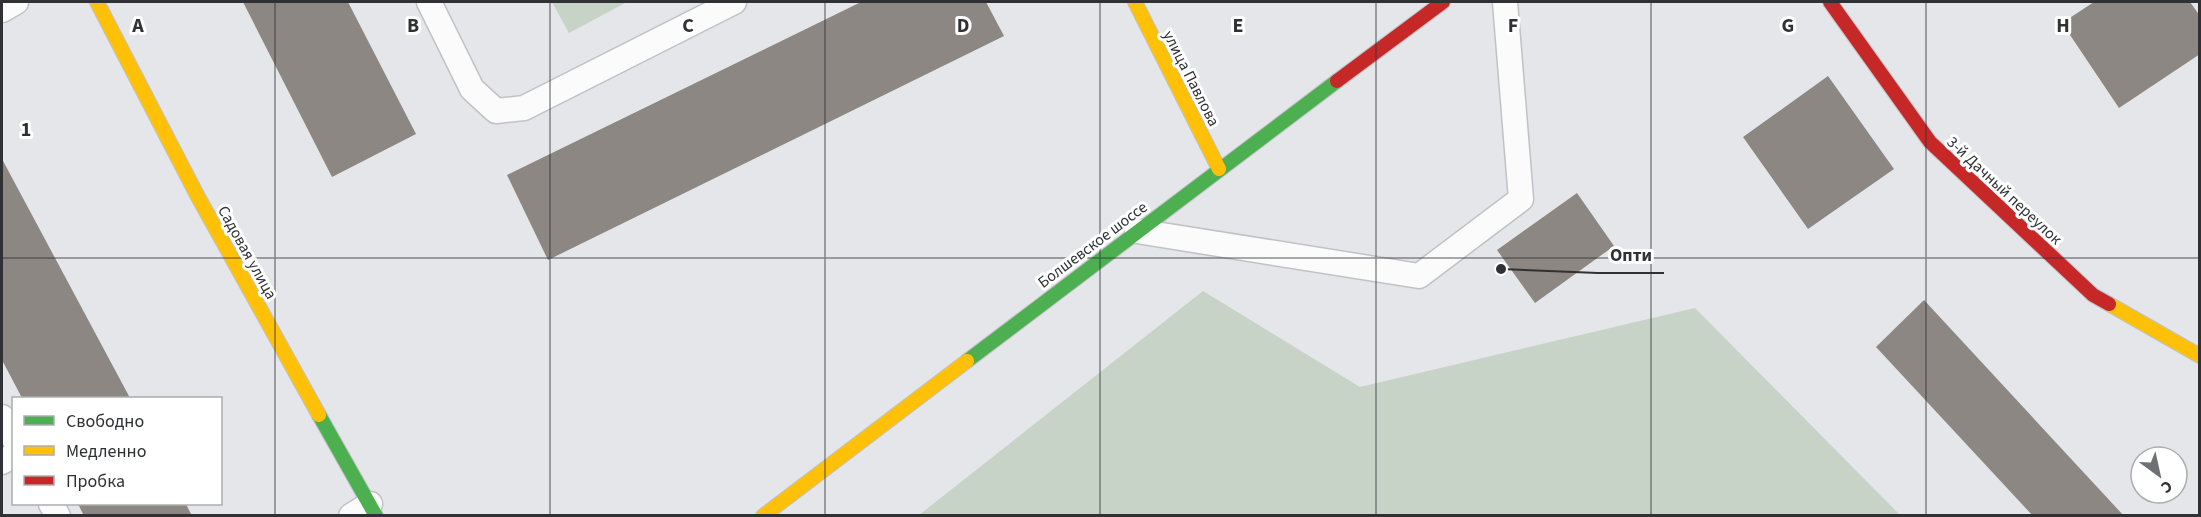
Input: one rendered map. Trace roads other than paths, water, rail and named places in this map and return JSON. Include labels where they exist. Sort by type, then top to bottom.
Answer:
[{"type":"street","name":"Садовая улица","points":[[97,2],[366,512]]},
{"type":"street","name":"улица Павлова","points":[[1135,2],[1219,169]]},
{"type":"street","name":"Болшевское шоссе","points":[[763,516],[1219,169],[1443,2]]},
{"type":"street","name":"3-й Дачный переулок","points":[[1830,2],[1930,142],[2093,295],[2199,356]]},
{"type":"lane","points":[[2,10],[15,2]]},
{"type":"lane","points":[[429,2],[472,89],[496,111],[524,108],[734,2]]},
{"type":"lane","points":[[1137,231],[1419,276],[1521,199],[1505,2]]},
{"type":"lane","points":[[2,417],[12,435]]},
{"type":"place","name":"Опти","points":[[1501,269]]}]
